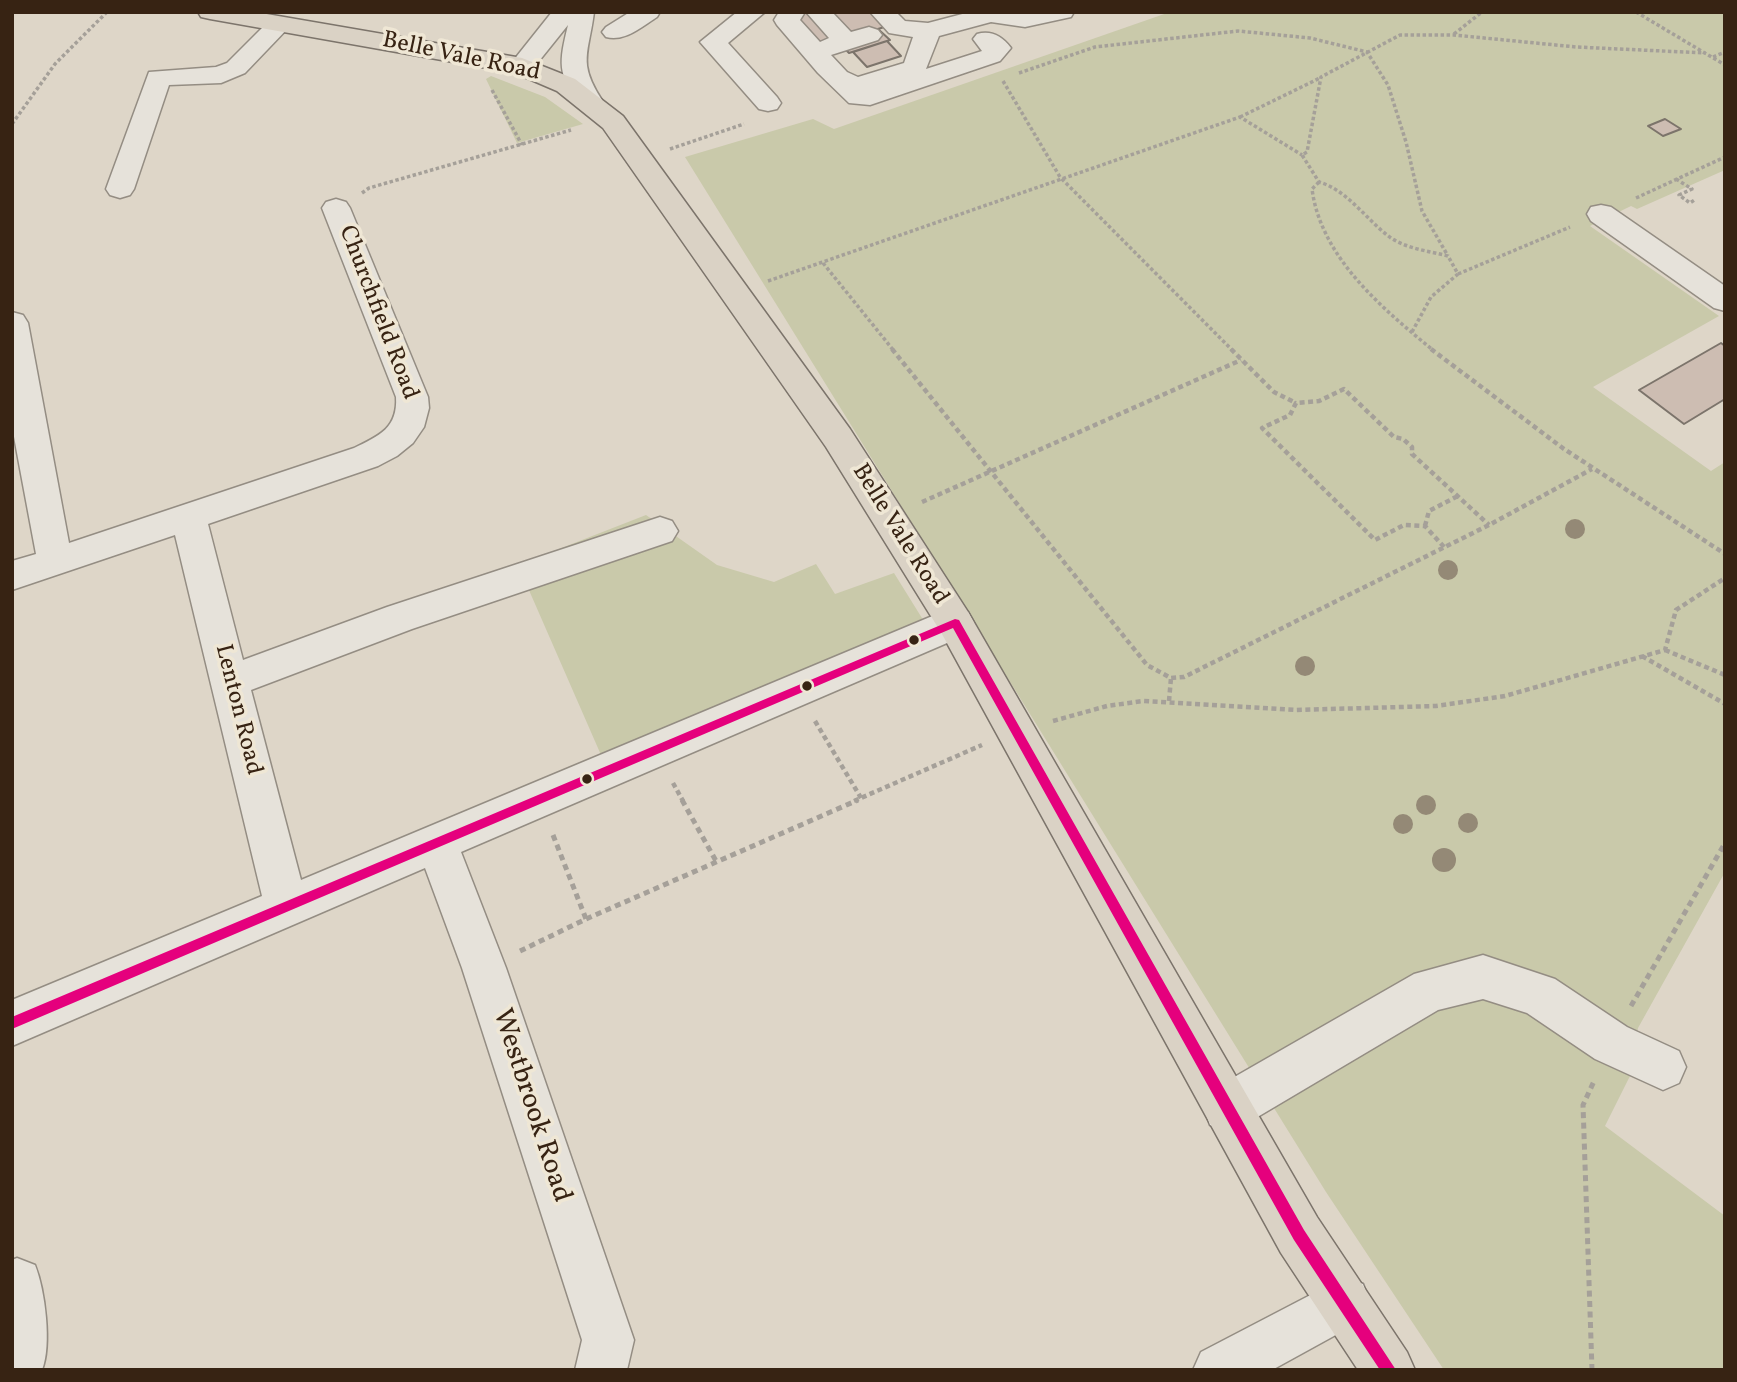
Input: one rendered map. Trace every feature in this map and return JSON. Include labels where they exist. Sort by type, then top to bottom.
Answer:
[{"type":"main road","name":"Belle Vale Road","points":[[211,12],[522,66],[558,80],[589,100],[613,122],[642,159],[838,438],[955,623],[1299,1235],[1389,1370]]},
{"type":"street","points":[[522,66],[565,12]]},
{"type":"street","points":[[582,12],[572,52],[572,72],[589,100]]},
{"type":"street","points":[[615,32],[648,12]]},
{"type":"street","points":[[752,12],[713,42],[768,103]]},
{"type":"street","points":[[793,12],[786,20],[841,82],[858,97],[870,97],[996,54],[999,48],[989,22]]},
{"type":"street","points":[[818,12],[846,41]]},
{"type":"street","points":[[853,12],[885,24],[922,48],[977,46],[989,22]]},
{"type":"street","points":[[841,82],[855,86],[864,85],[913,68],[922,48],[989,22],[1043,19],[1062,12]]},
{"type":"street","points":[[815,51],[885,24]]},
{"type":"street","points":[[120,189],[158,78],[221,75],[236,68],[279,25]]},
{"type":"street","points":[[494,60],[524,25]]},
{"type":"street","name":"Churchfield Road","points":[[12,576],[366,457],[397,440],[410,423],[414,406],[412,397],[337,208]]},
{"type":"street","points":[[1601,214],[1725,301]]},
{"type":"street","points":[[12,323],[55,562]]},
{"type":"street","name":"Lenton Road","points":[[188,515],[286,906]]},
{"type":"street","points":[[230,681],[400,618],[660,531]]},
{"type":"street","points":[[12,1023],[955,623]]},
{"type":"street","name":"Westbrook Road","points":[[438,844],[484,968],[608,1340],[600,1370]]},
{"type":"street","points":[[1227,1108],[1430,990],[1483,977],[1539,995],[1611,1043],[1663,1067]]},
{"type":"street","points":[[12,1285],[17,1283],[21,1358]]},
{"type":"street","points":[[1219,1370],[1345,1302]]},
{"type":"path","points":[[12,124],[49,69],[70,45],[107,12]]},
{"type":"path","points":[[1454,35],[1482,12]]},
{"type":"path","points":[[1636,12],[1725,65]]},
{"type":"path","points":[[1015,74],[1095,47],[1238,31],[1310,38],[1367,52],[1388,85],[1406,142],[1422,211],[1458,274],[1438,288],[1412,332]]},
{"type":"path","points":[[734,290],[822,263],[1060,177],[1240,117],[1400,35],[1454,35],[1576,47],[1706,53]]},
{"type":"path","points":[[1713,57],[1725,52]]},
{"type":"path","points":[[494,60],[480,70],[522,145]]},
{"type":"path","points":[[1302,155],[1307,152],[1321,77]]},
{"type":"path","points":[[1002,79],[1060,177],[1274,392],[1296,403],[1319,401],[1344,389],[1394,437],[1403,439],[1412,447],[1412,454],[1489,524]]},
{"type":"path","points":[[642,159],[763,118],[768,103]]},
{"type":"path","points":[[1240,117],[1302,155],[1319,182],[1333,186],[1399,243],[1448,256]]},
{"type":"path","name":"Churchfield Road","points":[[337,208],[369,188],[578,128]]},
{"type":"path","points":[[1676,179],[1692,189],[1679,195],[1690,203],[1696,200]]},
{"type":"path","points":[[1319,182],[1312,189],[1313,201],[1333,247],[1362,284],[1412,332],[1500,402],[1592,469],[1725,554]]},
{"type":"path","points":[[822,263],[1147,665],[1171,678],[1184,677],[1444,547],[1592,469]]},
{"type":"path","points":[[920,503],[1241,360]]},
{"type":"path","points":[[1296,403],[1290,415],[1262,428],[1375,540],[1404,525],[1425,526],[1444,547]]},
{"type":"path","points":[[1425,526],[1429,511],[1458,496]]},
{"type":"path","points":[[1665,650],[1676,610],[1723,581]]},
{"type":"path","points":[[484,968],[586,919],[1015,731],[1115,704],[1169,701],[1224,706],[1365,709],[1478,701],[1665,650],[1725,675]]},
{"type":"path","points":[[1642,656],[1725,704]]},
{"type":"path","points":[[1169,701],[1171,678]]},
{"type":"path","points":[[797,691],[861,798]]},
{"type":"path","points":[[655,751],[716,862]]},
{"type":"path","points":[[540,801],[586,919]]},
{"type":"green space","points":[[1170,12],[1725,12],[1725,170],[1637,209],[1631,206],[1590,226],[1719,316],[1593,387],[1711,471],[1725,462],[1725,872],[1638,1028],[1630,1076],[1605,1126],[1725,1216],[1725,1370],[1444,1370],[1326,1192],[685,157],[813,119],[834,129]]},
{"type":"green space","points":[[491,76],[545,97],[583,124],[517,143],[486,79]]},
{"type":"green space","points":[[646,515],[717,565],[774,582],[816,564],[835,594],[894,573],[930,631],[608,771],[518,565]]},
{"type":"building","points":[[801,12],[891,12],[900,22],[878,29],[890,40],[849,53],[838,42],[816,48],[786,17]]},
{"type":"building","points":[[887,41],[901,56],[867,67],[853,52]]},
{"type":"building","points":[[1665,119],[1681,129],[1663,136],[1648,126]]},
{"type":"building","points":[[1721,343],[1725,346],[1725,399],[1684,424],[1639,390]]},
{"type":"transit line","points":[[955,623],[1299,1235],[1389,1370]]},
{"type":"transit line","points":[[12,1023],[955,623]]}]
